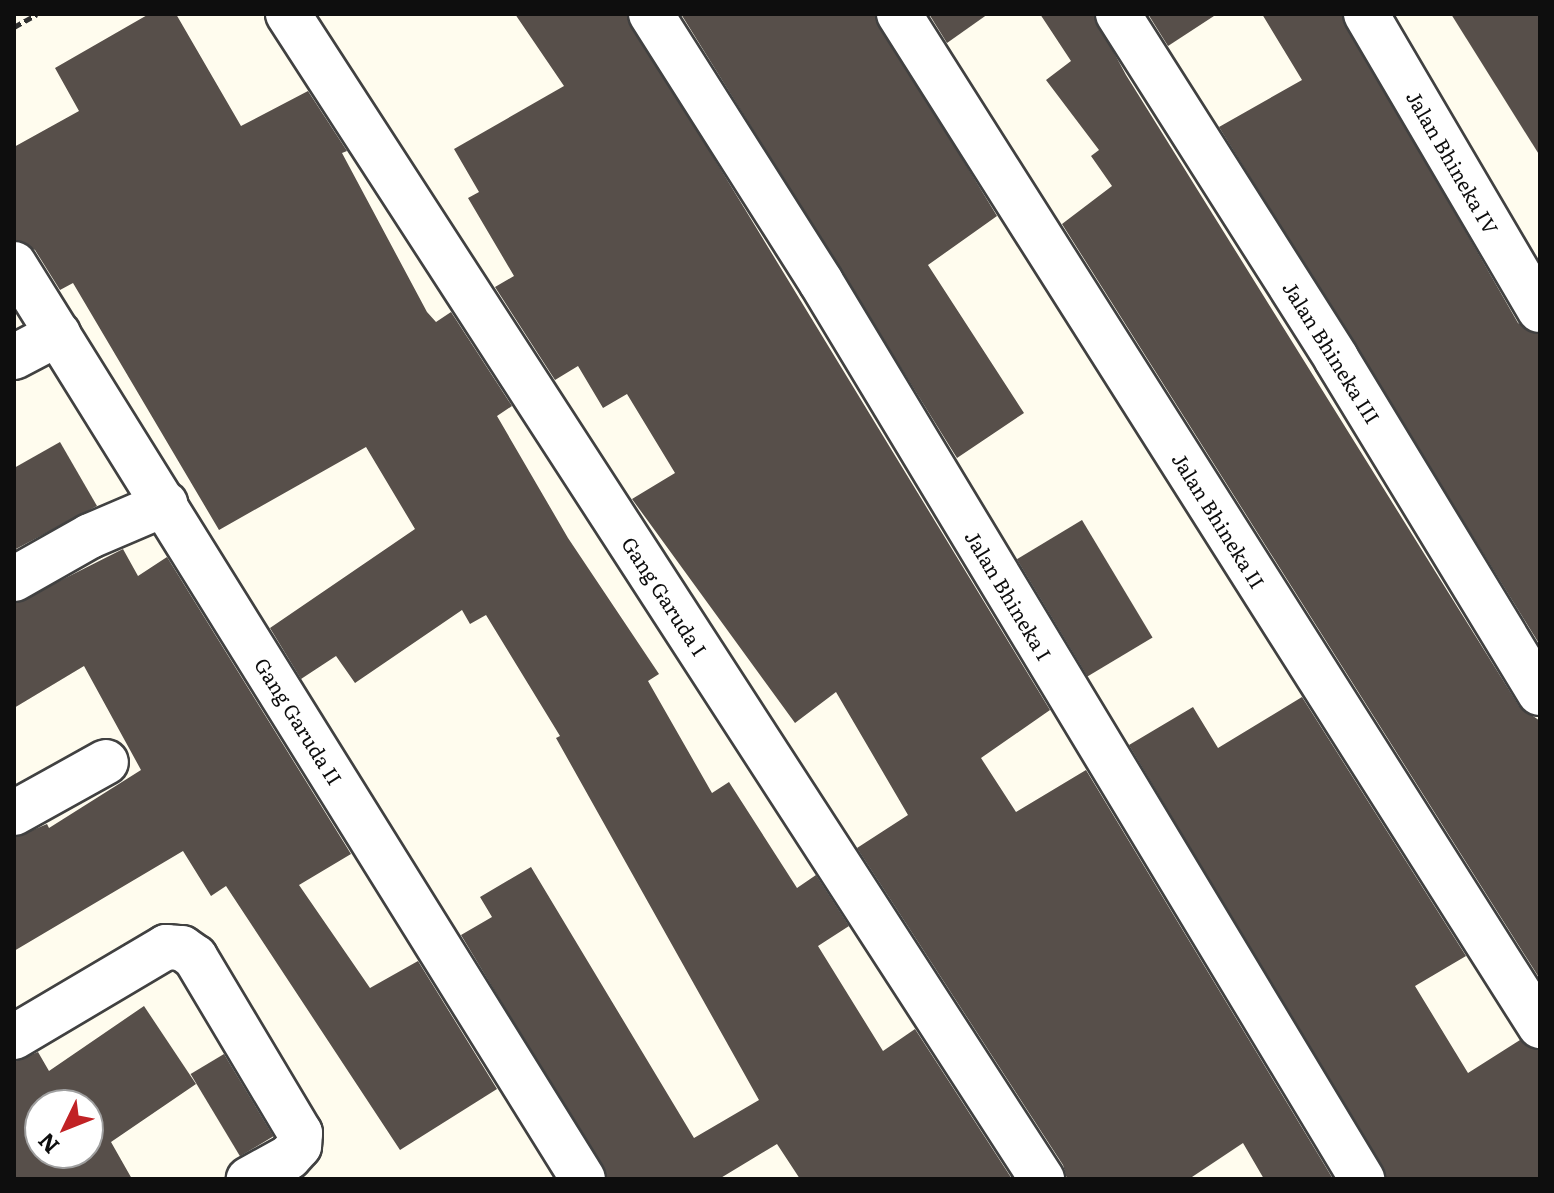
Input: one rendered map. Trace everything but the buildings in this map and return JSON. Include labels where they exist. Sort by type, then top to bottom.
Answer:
[{"type":"street","name":"Gang Garuda I","points":[[288,14],[1042,1179]]},
{"type":"street","name":"Jalan Bhineka I","points":[[651,14],[821,282],[1362,1179]]},
{"type":"street","name":"Jalan Bhineka II","points":[[899,14],[1540,1026]]},
{"type":"street","name":"Jalan Bhineka III","points":[[1118,14],[1336,358],[1540,693]]},
{"type":"street","name":"Jalan Bhineka IV","points":[[1366,14],[1540,310]]},
{"type":"street","name":"Gang Garuda II","points":[[14,264],[583,1179]]},
{"type":"street","points":[[14,357],[58,334]]},
{"type":"street","points":[[14,579],[90,536],[165,504]]},
{"type":"street","points":[[14,813],[106,762]]},
{"type":"street","points":[[14,1037],[166,947],[182,948],[195,957],[300,1133],[299,1146],[289,1157],[249,1179]]},
{"type":"path","points":[[14,27],[37,14]]}]
